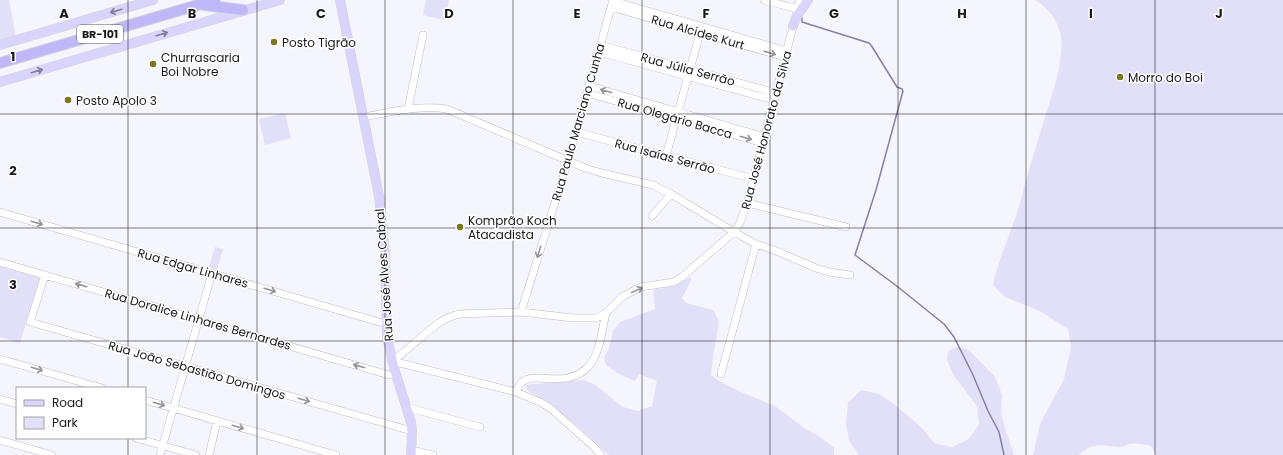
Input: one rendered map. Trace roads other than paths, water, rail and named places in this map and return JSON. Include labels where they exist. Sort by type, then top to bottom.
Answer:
[{"type":"highway","name":"BR-101","points":[[0,56],[191,0]]},
{"type":"highway","name":"BR-101","points":[[0,63],[215,0]]},
{"type":"highway","points":[[200,4],[243,10]]},
{"type":"main road","points":[[0,45],[153,0]]},
{"type":"main road","points":[[0,82],[280,0]]},
{"type":"main road","name":"Rua José Alves Cabral","points":[[340,0],[379,196],[385,254],[387,337],[392,361],[412,431],[411,453]]},
{"type":"main road","points":[[793,26],[800,6],[808,0]]},
{"type":"street","points":[[764,0],[800,6]]},
{"type":"street","name":"Rua Alcides Kurt","points":[[612,3],[699,30],[786,54]]},
{"type":"street","name":"Rua Paulo Marciano Cunha","points":[[521,312],[568,161],[612,3]]},
{"type":"street","name":"Rua José Honorato da Silva","points":[[392,361],[438,323],[450,316],[459,314],[521,312],[589,319],[600,317],[618,301],[640,287],[674,282],[682,277],[734,232],[742,218],[754,179],[793,26]]},
{"type":"street","points":[[666,156],[689,73],[699,30]]},
{"type":"street","points":[[408,109],[423,35]]},
{"type":"street","name":"Rua Júlia Serrão","points":[[600,48],[775,97]]},
{"type":"street","name":"Rua Olegário Bacca","points":[[588,90],[764,140]]},
{"type":"street","points":[[363,117],[408,109],[436,107],[447,109],[568,161],[602,173],[653,185],[756,244],[816,268],[829,272],[850,275]]},
{"type":"street","name":"Rua Isaías Serrão","points":[[576,132],[754,179]]},
{"type":"street","points":[[652,216],[671,194]]},
{"type":"street","points":[[747,203],[846,227]]},
{"type":"street","name":"Rua Edgar Linhares","points":[[0,212],[386,324]]},
{"type":"street","points":[[721,374],[756,244]]},
{"type":"street","name":"Rua Doralice Linhares Bernardes","points":[[0,262],[396,375]]},
{"type":"street","points":[[160,455],[212,273]]},
{"type":"street","name":"Rua João Sebastião Domingos","points":[[45,275],[30,322],[412,431]]},
{"type":"street","points":[[516,392],[521,382],[530,378],[558,380],[575,376],[588,367],[597,351],[606,312]]},
{"type":"street","points":[[0,359],[98,387]]},
{"type":"street","points":[[392,361],[516,392],[542,403],[550,408],[601,455]]},
{"type":"street","points":[[0,399],[16,404]]},
{"type":"street","points":[[146,400],[336,455]]},
{"type":"street","points":[[406,407],[480,427]]},
{"type":"street","points":[[209,455],[217,421]]},
{"type":"street","points":[[139,439],[196,455]]},
{"type":"street","points":[[0,440],[52,455]]},
{"type":"street","points":[[411,453],[433,455]]},
{"type":"waterway","points":[[802,18],[802,22],[869,43],[897,87],[903,91],[876,190],[855,255],[944,324],[954,337],[999,432],[1004,455]]},
{"type":"place","name":"Posto Tigrão","points":[[274,42]]},
{"type":"place","name":"Churrascaria Boi Nobre","points":[[153,64]]},
{"type":"place","name":"Morro do Boi","points":[[1120,77]]},
{"type":"place","name":"Posto Apolo 3","points":[[68,100]]},
{"type":"place","name":"Komprão Koch Atacadista","points":[[460,227]]}]
